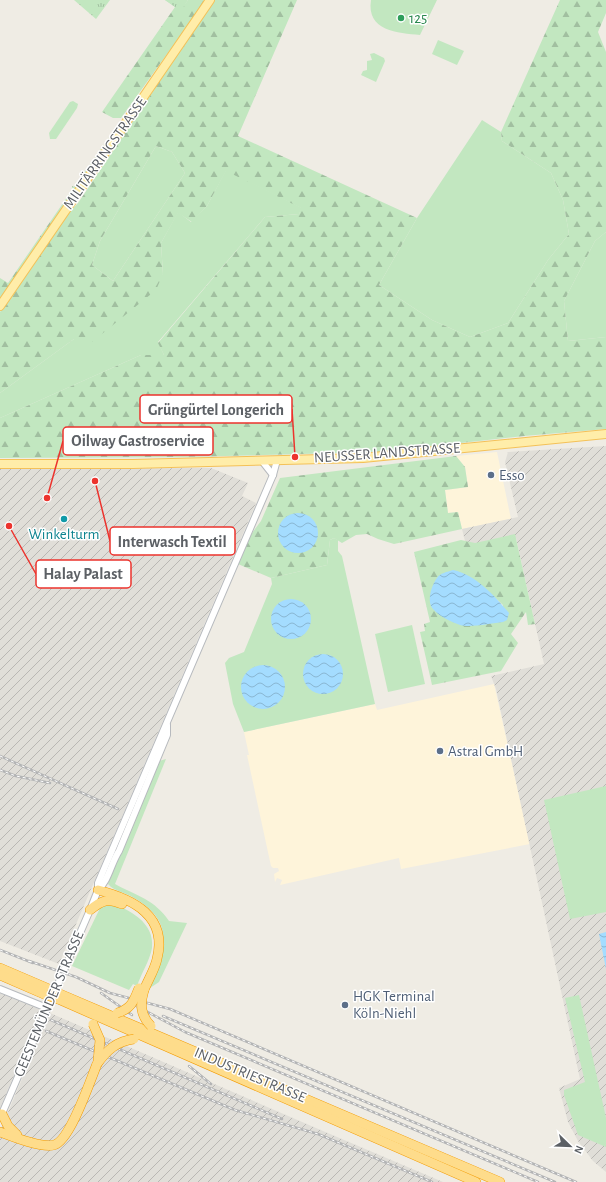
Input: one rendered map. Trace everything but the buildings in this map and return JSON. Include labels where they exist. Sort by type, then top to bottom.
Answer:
[{"type":"highway","points":[[98,890],[141,914],[148,923],[153,935],[154,947],[152,958],[142,988],[141,999],[144,1019],[150,1026],[206,1056]]},
{"type":"highway","points":[[77,1004],[117,1013],[125,1011],[130,1007],[142,988],[157,960],[160,947],[158,933],[153,919],[145,910],[113,893],[98,890]]},
{"type":"highway","points":[[90,910],[103,900],[112,899]]},
{"type":"highway","name":"INDUSTRIESTRASSE","points":[[0,968],[59,997],[206,1056],[500,1182]]},
{"type":"highway","name":"INDUSTRIESTRASSE","points":[[0,975],[48,992]]},
{"type":"highway","points":[[0,1126],[9,1136],[46,1146],[55,1144],[64,1138],[97,1064],[100,1053],[100,1040],[93,1024],[77,1004]]},
{"type":"highway","name":"INDUSTRIESTRASSE","points":[[77,1004],[174,1050],[476,1182]]},
{"type":"highway","points":[[97,1064],[111,1048],[119,1042],[134,1038],[174,1050]]},
{"type":"highway","points":[[1,1116],[8,1126],[9,1136]]},
{"type":"main road","name":"MILITÄRRINGSTRASSE","points":[[0,306],[210,0]]},
{"type":"main road","name":"NEUSSER LANDSTRASSE","points":[[0,464],[133,464],[262,461],[399,455],[606,434]]},
{"type":"street","name":"GEESTEMÜNDER STRASSE","points":[[1,1116],[90,910],[98,890],[98,883],[273,474],[277,460]]},
{"type":"street","points":[[262,461],[273,474],[287,460]]},
{"type":"street","points":[[0,989],[47,1008]]},
{"type":"shaded area","points":[[606,446],[606,1172],[593,1161],[578,1141],[568,1122],[559,1088],[580,1079],[496,689],[491,676],[544,664],[516,538],[467,549],[462,529],[518,517],[505,462],[508,452]]},
{"type":"shaded area","points":[[497,452],[511,519],[462,529],[458,512],[448,513],[445,490],[468,487],[465,467],[456,456]]},
{"type":"shaded area","points":[[211,468],[248,483],[242,496],[256,503],[59,964],[0,941],[0,469]]},
{"type":"shaded area","points":[[494,684],[530,844],[401,869],[399,858],[280,885],[282,880],[277,878],[275,882],[274,874],[279,871],[278,868],[273,868],[271,866],[247,755],[249,755],[244,732],[375,704],[377,710]]},
{"type":"shaded area","points":[[0,992],[42,1010],[0,1108]]},
{"type":"shaded area","points":[[50,1013],[443,1182],[0,1182],[0,1131]]},
{"type":"green space","points":[[74,0],[110,0],[96,19]]},
{"type":"green space","points":[[165,0],[181,0],[185,4],[188,0],[206,0],[121,118],[113,118],[102,112],[175,7]]},
{"type":"green space","points":[[165,0],[188,0],[181,11]]},
{"type":"green space","points":[[214,0],[297,0],[238,136],[417,218],[379,285],[432,320],[470,337],[508,323],[548,260],[569,234],[563,200],[551,173],[502,141],[501,132],[560,0],[606,0],[606,13],[598,32],[606,52],[606,232],[595,241],[564,301],[568,341],[606,337],[606,429],[524,436],[380,452],[183,457],[0,458],[0,418],[141,355],[164,355],[158,343],[265,217],[299,214],[301,208],[226,171],[207,206],[192,222],[178,213],[161,243],[163,274],[156,290],[92,342],[74,339],[0,393],[0,312],[68,213],[78,203]],"holes":[[[156,146],[172,152],[185,173],[113,281],[92,265],[100,241]]]},
{"type":"green space","name":"125","points":[[371,0],[437,0],[420,35],[394,31],[379,24],[373,18]]},
{"type":"green space","points":[[438,40],[464,51],[457,65],[432,54]]},
{"type":"green space","points":[[374,53],[384,58],[385,61],[376,82],[361,75],[363,71],[367,70],[367,61],[372,60],[370,54]]},
{"type":"green space","points":[[73,101],[78,104],[77,108],[56,139],[50,139],[49,133],[70,102]]},
{"type":"green space","points":[[482,120],[501,132],[502,141],[551,173],[563,200],[569,234],[548,260],[508,323],[470,337],[432,320],[379,285],[417,218]]},
{"type":"green space","points":[[115,129],[0,300],[0,278],[8,283],[72,190],[72,186],[74,187]]},
{"type":"green space","points":[[156,146],[172,152],[185,173],[113,281],[92,265],[100,241]]},
{"type":"green space","points":[[226,170],[302,208],[299,214],[265,217],[158,342],[164,355],[141,355],[0,418],[0,393],[163,274],[161,243],[178,212],[191,222],[207,206]]},
{"type":"green space","points":[[606,232],[606,337],[568,341],[564,301],[595,241]]},
{"type":"green space","points":[[456,456],[465,467],[468,487],[445,490],[448,513],[458,512],[462,529],[394,544],[367,534],[356,535],[342,543],[334,538],[330,540],[327,565],[271,578],[238,564],[252,533],[261,521],[280,478]]},
{"type":"green space","points":[[515,534],[535,624],[528,625],[526,612],[511,634],[518,643],[501,671],[432,685],[420,632],[425,631],[424,624],[430,622],[414,552],[461,540],[475,543]],"holes":[[[491,594],[503,605],[503,622]]]},
{"type":"green space","points":[[334,538],[338,540],[338,551],[342,556],[375,704],[244,732],[233,704],[225,663],[229,658],[244,652],[272,584],[271,578],[327,565],[330,540]]},
{"type":"green space","points":[[412,625],[425,684],[388,692],[375,634]]},
{"type":"green space","points":[[166,759],[115,884],[151,903],[169,921],[187,923],[159,982],[147,990],[162,951],[162,928],[157,918],[148,908],[134,898],[114,889],[108,884],[115,861],[159,761]]},
{"type":"green space","points":[[606,786],[606,912],[570,919],[544,800]]},
{"type":"green space","points":[[110,902],[139,918],[145,924],[152,939],[151,953],[137,986],[133,984],[129,990],[72,966],[101,906]]},
{"type":"green space","points":[[579,995],[606,1118],[606,1147],[578,1135],[564,1095],[564,1090],[585,1082],[565,998]]},
{"type":"water","points":[[302,513],[309,516],[315,522],[318,533],[317,541],[309,550],[302,553],[294,553],[287,550],[279,541],[278,529],[281,522],[290,514]]},
{"type":"water","points":[[453,570],[469,576],[491,593],[509,613],[507,620],[503,622],[475,626],[464,626],[450,621],[437,613],[430,603],[430,594],[433,585],[440,575]]},
{"type":"water","points":[[295,599],[302,602],[308,608],[311,619],[310,627],[302,636],[295,639],[287,639],[280,636],[272,627],[271,615],[274,608],[283,600]]},
{"type":"water","points":[[327,654],[334,657],[340,663],[343,674],[342,682],[334,691],[327,694],[319,694],[312,691],[304,682],[303,670],[306,663],[315,655]]},
{"type":"water","points":[[263,665],[275,669],[281,675],[285,687],[281,699],[275,705],[263,709],[251,705],[245,699],[241,687],[245,675],[251,669]]},
{"type":"water","points":[[606,932],[606,969],[599,934]]},
{"type":"railway","points":[[0,756],[118,809]]},
{"type":"railway","points":[[0,770],[16,776],[50,783]]},
{"type":"railway","points":[[0,950],[33,963]]},
{"type":"railway","points":[[29,961],[76,977],[110,993],[170,1009],[576,1182]]},
{"type":"railway","points":[[101,993],[132,1015]]},
{"type":"railway","points":[[129,1002],[185,1032],[538,1182]]},
{"type":"railway","points":[[163,1016],[555,1182]]},
{"type":"railway","points":[[51,1020],[282,1119]]},
{"type":"railway","points":[[46,1031],[235,1110],[318,1134],[432,1182]]},
{"type":"railway","points":[[189,1066],[211,1084]]},
{"type":"place","name":"125","points":[[401,18]]},
{"type":"place","name":"Grüngürtel Longerich","points":[[295,457]]},
{"type":"place","name":"Esso","points":[[491,475]]},
{"type":"place","name":"Interwasch Textil","points":[[95,481]]},
{"type":"place","name":"Oilway Gastroservice","points":[[47,498]]},
{"type":"place","name":"Winkelturm","points":[[64,519]]},
{"type":"place","name":"Halay Palast","points":[[9,526]]},
{"type":"place","name":"Astral GmbH","points":[[440,751]]},
{"type":"place","name":"HGK Terminal Köln-Niehl","points":[[345,1005]]}]
